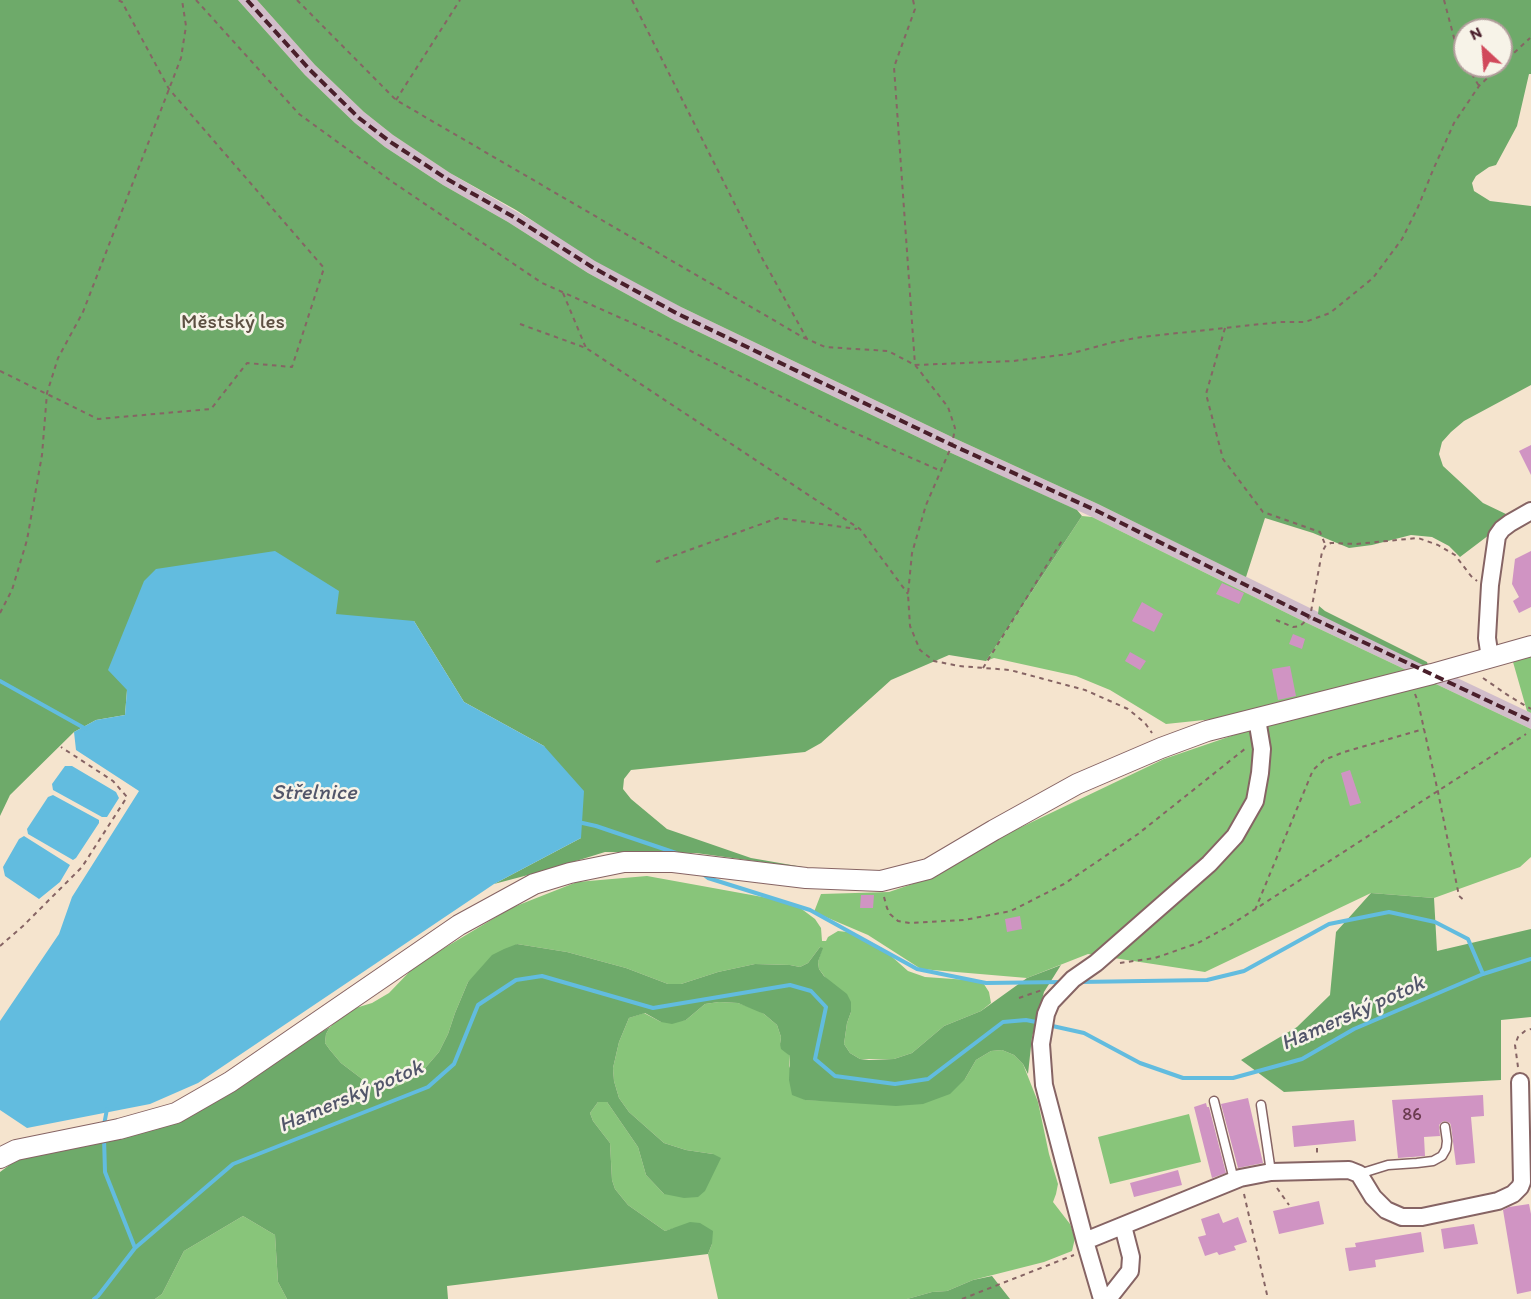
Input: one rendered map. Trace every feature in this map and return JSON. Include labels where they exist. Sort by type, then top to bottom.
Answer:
[{"type":"street","points":[[1490,658],[1487,638],[1490,585],[1497,536],[1510,523],[1531,512]]},
{"type":"street","points":[[0,1158],[16,1150],[119,1129],[176,1113],[230,1082],[459,925],[534,884],[570,873],[624,862],[673,862],[807,878],[881,881],[928,869],[1077,784],[1207,731],[1259,728],[1409,680],[1531,646]]},
{"type":"street","points":[[1102,1299],[1044,1085],[1041,1044],[1046,1014],[1051,1002],[1073,979],[1096,963],[1209,864],[1235,836],[1255,801],[1262,749],[1259,728]]},
{"type":"street","points":[[1086,1246],[1123,1226],[1237,1179],[1271,1172],[1349,1170],[1359,1174],[1381,1206],[1402,1216],[1422,1217],[1498,1201],[1513,1194],[1522,1182],[1525,1081]]},
{"type":"street","points":[[1108,1299],[1130,1271],[1131,1257],[1123,1226]]},
{"type":"lane","points":[[1214,1101],[1237,1179]]},
{"type":"lane","points":[[1261,1105],[1271,1172]]},
{"type":"lane","points":[[1359,1174],[1388,1165],[1433,1161],[1442,1156],[1446,1149],[1445,1127]]},
{"type":"path","points":[[0,371],[98,419],[211,409],[247,363],[292,367],[324,268],[169,89],[122,2],[118,0]]},
{"type":"path","points":[[0,613],[12,590],[27,540],[42,455],[47,393],[58,358],[83,312],[181,58],[186,26],[182,0]]},
{"type":"path","points":[[196,0],[299,114],[394,183],[532,277],[657,334],[837,425],[941,471]]},
{"type":"path","points":[[297,0],[396,100],[807,339],[825,347],[888,351],[915,365],[948,407],[955,428],[952,445],[926,505],[912,554],[908,594],[910,626],[920,650],[934,661],[959,666],[1010,670],[1085,690],[1128,709],[1145,723],[1161,748]]},
{"type":"path","points":[[396,100],[460,0]]},
{"type":"path","points":[[632,0],[762,258],[807,339]]},
{"type":"path","points":[[913,0],[915,9],[894,67],[915,365]]},
{"type":"path","points":[[1444,0],[1453,34]]},
{"type":"path","points":[[1513,54],[1530,38]]},
{"type":"path","points":[[1474,78],[1479,86]]},
{"type":"path","points":[[915,365],[1013,361],[1069,354],[1142,337],[1280,322],[1305,322],[1330,313],[1373,278],[1402,239],[1454,123],[1479,86],[1488,78]]},
{"type":"path","points":[[563,293],[586,348]]},
{"type":"path","points":[[520,324],[586,348],[860,529],[908,594]]},
{"type":"path","points":[[1225,328],[1206,394],[1223,459],[1263,512],[1320,532],[1326,545]]},
{"type":"path","points":[[656,562],[778,518],[860,529]]},
{"type":"path","points":[[1276,620],[1293,627],[1300,626],[1310,617],[1322,552],[1326,545],[1331,543],[1356,544],[1418,538],[1438,545],[1455,555],[1480,584],[1490,585]]},
{"type":"path","points":[[983,668],[1063,539]]},
{"type":"path","points":[[1467,664],[1497,688],[1531,709]]},
{"type":"path","points":[[1409,680],[1418,702],[1459,896],[1466,902]]},
{"type":"path","points":[[881,881],[887,908],[898,921],[910,923],[964,920],[1011,911],[1064,884],[1138,834],[1259,728]]},
{"type":"path","points":[[1255,910],[1313,770],[1324,760],[1344,752],[1424,729]]},
{"type":"path","points":[[1096,963],[1138,961],[1198,943],[1255,910],[1526,734]]},
{"type":"path","points":[[0,946],[82,867],[127,797],[113,782],[61,747]]},
{"type":"path","points":[[1525,1081],[1515,1045],[1518,1037],[1531,1029]]},
{"type":"path","points":[[1271,1172],[1270,1179],[1289,1205]]},
{"type":"path","points":[[1237,1179],[1268,1299]]},
{"type":"path","points":[[962,1299],[1086,1246]]},
{"type":"shaded area","points":[[238,0],[257,0],[315,65],[364,112],[393,135],[450,173],[681,307],[956,439],[1098,504],[1531,713],[1531,729],[1307,623],[1092,517],[949,452],[674,320],[588,273],[385,147],[355,123],[305,75]]},
{"type":"green space","name":"Městský les","points":[[0,0],[238,0],[305,75],[355,123],[385,147],[443,185],[508,222],[588,273],[674,320],[949,452],[1077,510],[1082,516],[986,661],[949,655],[891,680],[821,743],[805,752],[631,770],[624,779],[623,789],[631,799],[667,829],[751,858],[820,870],[696,853],[605,852],[494,884],[581,838],[544,746],[464,702],[414,621],[127,690],[125,715],[96,720],[74,732],[10,795],[0,816]]},
{"type":"green space","points":[[257,0],[1531,0],[1531,74],[1529,74],[1517,126],[1496,165],[1476,176],[1472,183],[1474,191],[1490,201],[1531,206],[1531,385],[1464,421],[1442,442],[1439,454],[1443,466],[1483,503],[1508,515],[1489,535],[1460,557],[1449,546],[1432,537],[1411,535],[1349,548],[1313,533],[1265,518],[1246,577],[1098,504],[956,439],[681,307],[595,261],[516,210],[450,173],[393,135],[364,112],[315,65]]},
{"type":"green space","points":[[1082,516],[1092,517],[1307,623],[1531,729],[1531,857],[1520,867],[1434,898],[1371,893],[1205,972],[1088,954],[1027,978],[921,969],[868,935],[814,912],[821,894],[889,892],[930,878],[1011,832],[1164,759],[1237,734],[1233,717],[1166,724],[1110,690],[1076,676],[994,658],[986,661]]},
{"type":"green space","points":[[1319,606],[1427,662],[1429,668],[1318,614]]},
{"type":"green space","points":[[1531,656],[1531,713],[1527,711],[1513,662]]},
{"type":"green space","points":[[647,876],[795,904],[815,919],[821,928],[822,941],[826,941],[838,931],[847,932],[882,948],[908,971],[925,977],[982,981],[989,992],[991,1003],[981,1011],[944,1026],[912,1053],[894,1059],[860,1059],[850,1053],[844,1044],[851,1012],[819,969],[818,962],[822,949],[820,947],[808,963],[800,967],[755,964],[718,972],[681,984],[668,984],[626,968],[567,952],[517,944],[468,982],[439,1052],[409,1081],[390,1089],[377,1087],[366,1082],[341,1063],[325,1043],[330,1027],[349,1010],[372,1003],[389,993],[416,965],[511,908],[577,882]]},
{"type":"green space","points":[[1371,893],[1434,898],[1437,951],[1531,929],[1531,1017],[1501,1020],[1501,1080],[1284,1092],[1241,1060],[1297,1027],[1330,995],[1336,932]]},
{"type":"green space","points":[[517,944],[567,952],[626,968],[668,984],[681,984],[718,972],[755,964],[800,967],[808,963],[820,947],[823,948],[818,962],[819,969],[824,976],[847,994],[851,1002],[844,1044],[850,1053],[860,1059],[869,1060],[894,1059],[912,1053],[944,1026],[981,1011],[1027,978],[1061,965],[1044,992],[1032,1037],[1028,1074],[1023,1064],[1014,1055],[1002,1050],[991,1051],[976,1060],[965,1079],[950,1094],[923,1104],[896,1106],[805,1100],[792,1095],[789,1080],[790,1056],[781,1049],[781,1037],[777,1025],[764,1014],[738,1003],[705,1004],[686,1020],[672,1024],[661,1022],[645,1013],[629,1018],[619,1042],[613,1068],[619,1098],[629,1112],[664,1143],[686,1150],[713,1154],[721,1158],[705,1191],[698,1197],[684,1198],[664,1194],[646,1175],[638,1147],[607,1102],[598,1102],[590,1113],[593,1121],[610,1143],[612,1180],[615,1189],[628,1205],[665,1231],[690,1222],[700,1223],[713,1231],[708,1254],[447,1286],[448,1299],[287,1299],[278,1282],[275,1235],[243,1216],[184,1251],[162,1294],[155,1299],[0,1299],[0,1172],[27,1152],[217,1092],[330,1027],[325,1043],[341,1063],[366,1082],[390,1089],[409,1081],[439,1052],[468,982],[492,955]]},
{"type":"green space","points":[[738,1003],[755,1009],[777,1025],[781,1037],[780,1044],[790,1056],[789,1066],[805,1100],[841,1101],[965,1079],[976,1060],[991,1051],[1002,1050],[1014,1055],[1023,1064],[1038,1102],[1058,1184],[1053,1202],[1070,1224],[1075,1238],[1072,1251],[1044,1262],[973,1280],[947,1291],[932,1292],[907,1299],[718,1299],[708,1254],[712,1244],[675,1228],[665,1231],[628,1205],[615,1189],[612,1180],[610,1143],[593,1121],[590,1113],[598,1102],[607,1102],[638,1147],[646,1175],[664,1194],[713,1154],[686,1150],[664,1143],[629,1112],[619,1098],[613,1068],[619,1042],[629,1018],[644,1013],[661,1022],[686,1020],[705,1004]]},
{"type":"green space","points":[[1189,1114],[1201,1162],[1110,1184],[1098,1137]]},
{"type":"green space","points":[[243,1216],[275,1235],[278,1282],[287,1299],[155,1299],[162,1294],[184,1251]]},
{"type":"green space","points":[[992,1276],[1010,1299],[907,1299],[932,1292],[947,1291],[973,1280]]},
{"type":"water","name":"Střelnice","points":[[275,551],[339,591],[336,614],[414,621],[464,702],[544,746],[584,791],[581,838],[494,884],[198,1083],[150,1104],[27,1128],[0,1110],[0,1021],[59,934],[72,897],[139,791],[76,750],[74,732],[96,720],[125,715],[127,690],[108,670],[144,581],[156,569]]},
{"type":"water","points":[[65,766],[72,766],[116,792],[119,798],[107,817],[102,817],[53,790],[52,784]]},
{"type":"water","points":[[53,795],[99,820],[73,860],[28,834],[27,829],[48,797]]},
{"type":"water","points":[[24,836],[70,865],[60,882],[39,899],[5,876],[3,867],[19,839]]},
{"type":"building","points":[[1531,445],[1531,475],[1519,451]]},
{"type":"building","points":[[1531,551],[1531,607],[1519,613],[1513,601],[1519,597],[1512,584],[1515,559]]},
{"type":"building","points":[[1222,583],[1244,593],[1239,604],[1216,594]]},
{"type":"building","points":[[1142,602],[1163,614],[1154,632],[1132,621]]},
{"type":"building","points":[[1293,634],[1305,639],[1302,649],[1289,644]]},
{"type":"building","points":[[1130,652],[1146,661],[1140,670],[1125,661]]},
{"type":"building","points":[[1290,666],[1296,696],[1278,700],[1272,669]]},
{"type":"building","points":[[1350,770],[1361,803],[1350,806],[1341,773]]},
{"type":"building","points":[[861,895],[874,895],[873,908],[860,908]]},
{"type":"building","points":[[1020,916],[1022,929],[1007,932],[1005,919]]},
{"type":"building","points":[[1483,1095],[1484,1116],[1471,1117],[1475,1163],[1456,1165],[1451,1126],[1445,1121],[1439,1125],[1440,1136],[1424,1137],[1425,1156],[1398,1158],[1392,1100]]},
{"type":"building","points":[[1248,1098],[1263,1163],[1238,1168],[1221,1104]]},
{"type":"building","points":[[1206,1103],[1226,1173],[1212,1178],[1194,1107]]},
{"type":"building","points":[[1354,1120],[1356,1141],[1294,1147],[1292,1126]]},
{"type":"building","points":[[1178,1170],[1182,1185],[1134,1197],[1130,1183]]},
{"type":"building","points":[[1319,1201],[1324,1224],[1279,1234],[1273,1211]]},
{"type":"building","points":[[1529,1204],[1531,1291],[1517,1294],[1503,1210]]},
{"type":"building","points":[[1219,1213],[1223,1223],[1238,1217],[1247,1242],[1234,1246],[1236,1250],[1205,1256],[1198,1237],[1206,1235],[1201,1219]]},
{"type":"building","points":[[1474,1224],[1478,1244],[1444,1249],[1441,1229]]},
{"type":"building","points":[[1421,1232],[1424,1252],[1375,1260],[1376,1267],[1349,1271],[1345,1248],[1356,1247],[1355,1243]]},
{"type":"waterway","points":[[0,681],[86,729]]},
{"type":"waterway","points":[[578,822],[676,853]]},
{"type":"waterway","points":[[703,874],[708,878],[810,910],[917,969],[986,983],[1063,982]]},
{"type":"waterway","points":[[1079,982],[1207,980],[1244,971],[1329,924],[1389,912],[1435,922],[1468,939],[1483,974]]},
{"type":"waterway","name":"Hamerský potok","points":[[1048,1025],[1084,1033],[1140,1063],[1183,1078],[1233,1078],[1302,1059],[1354,1029],[1483,974],[1531,959]]},
{"type":"waterway","name":"Hamerský potok","points":[[94,1299],[135,1248],[233,1164],[428,1087],[454,1064],[478,1005],[516,980],[542,976],[653,1008],[790,985],[811,991],[826,1007],[815,1059],[835,1076],[895,1084],[928,1079],[1003,1022],[1026,1020],[1041,1023]]},
{"type":"waterway","points":[[104,1125],[107,1109]]},
{"type":"waterway","points":[[104,1138],[105,1172],[135,1248]]},
{"type":"railway","points":[[247,0],[310,70],[359,118],[389,141],[447,179],[512,216],[592,267],[678,314],[952,445],[1095,510],[1310,617],[1531,721]]}]
